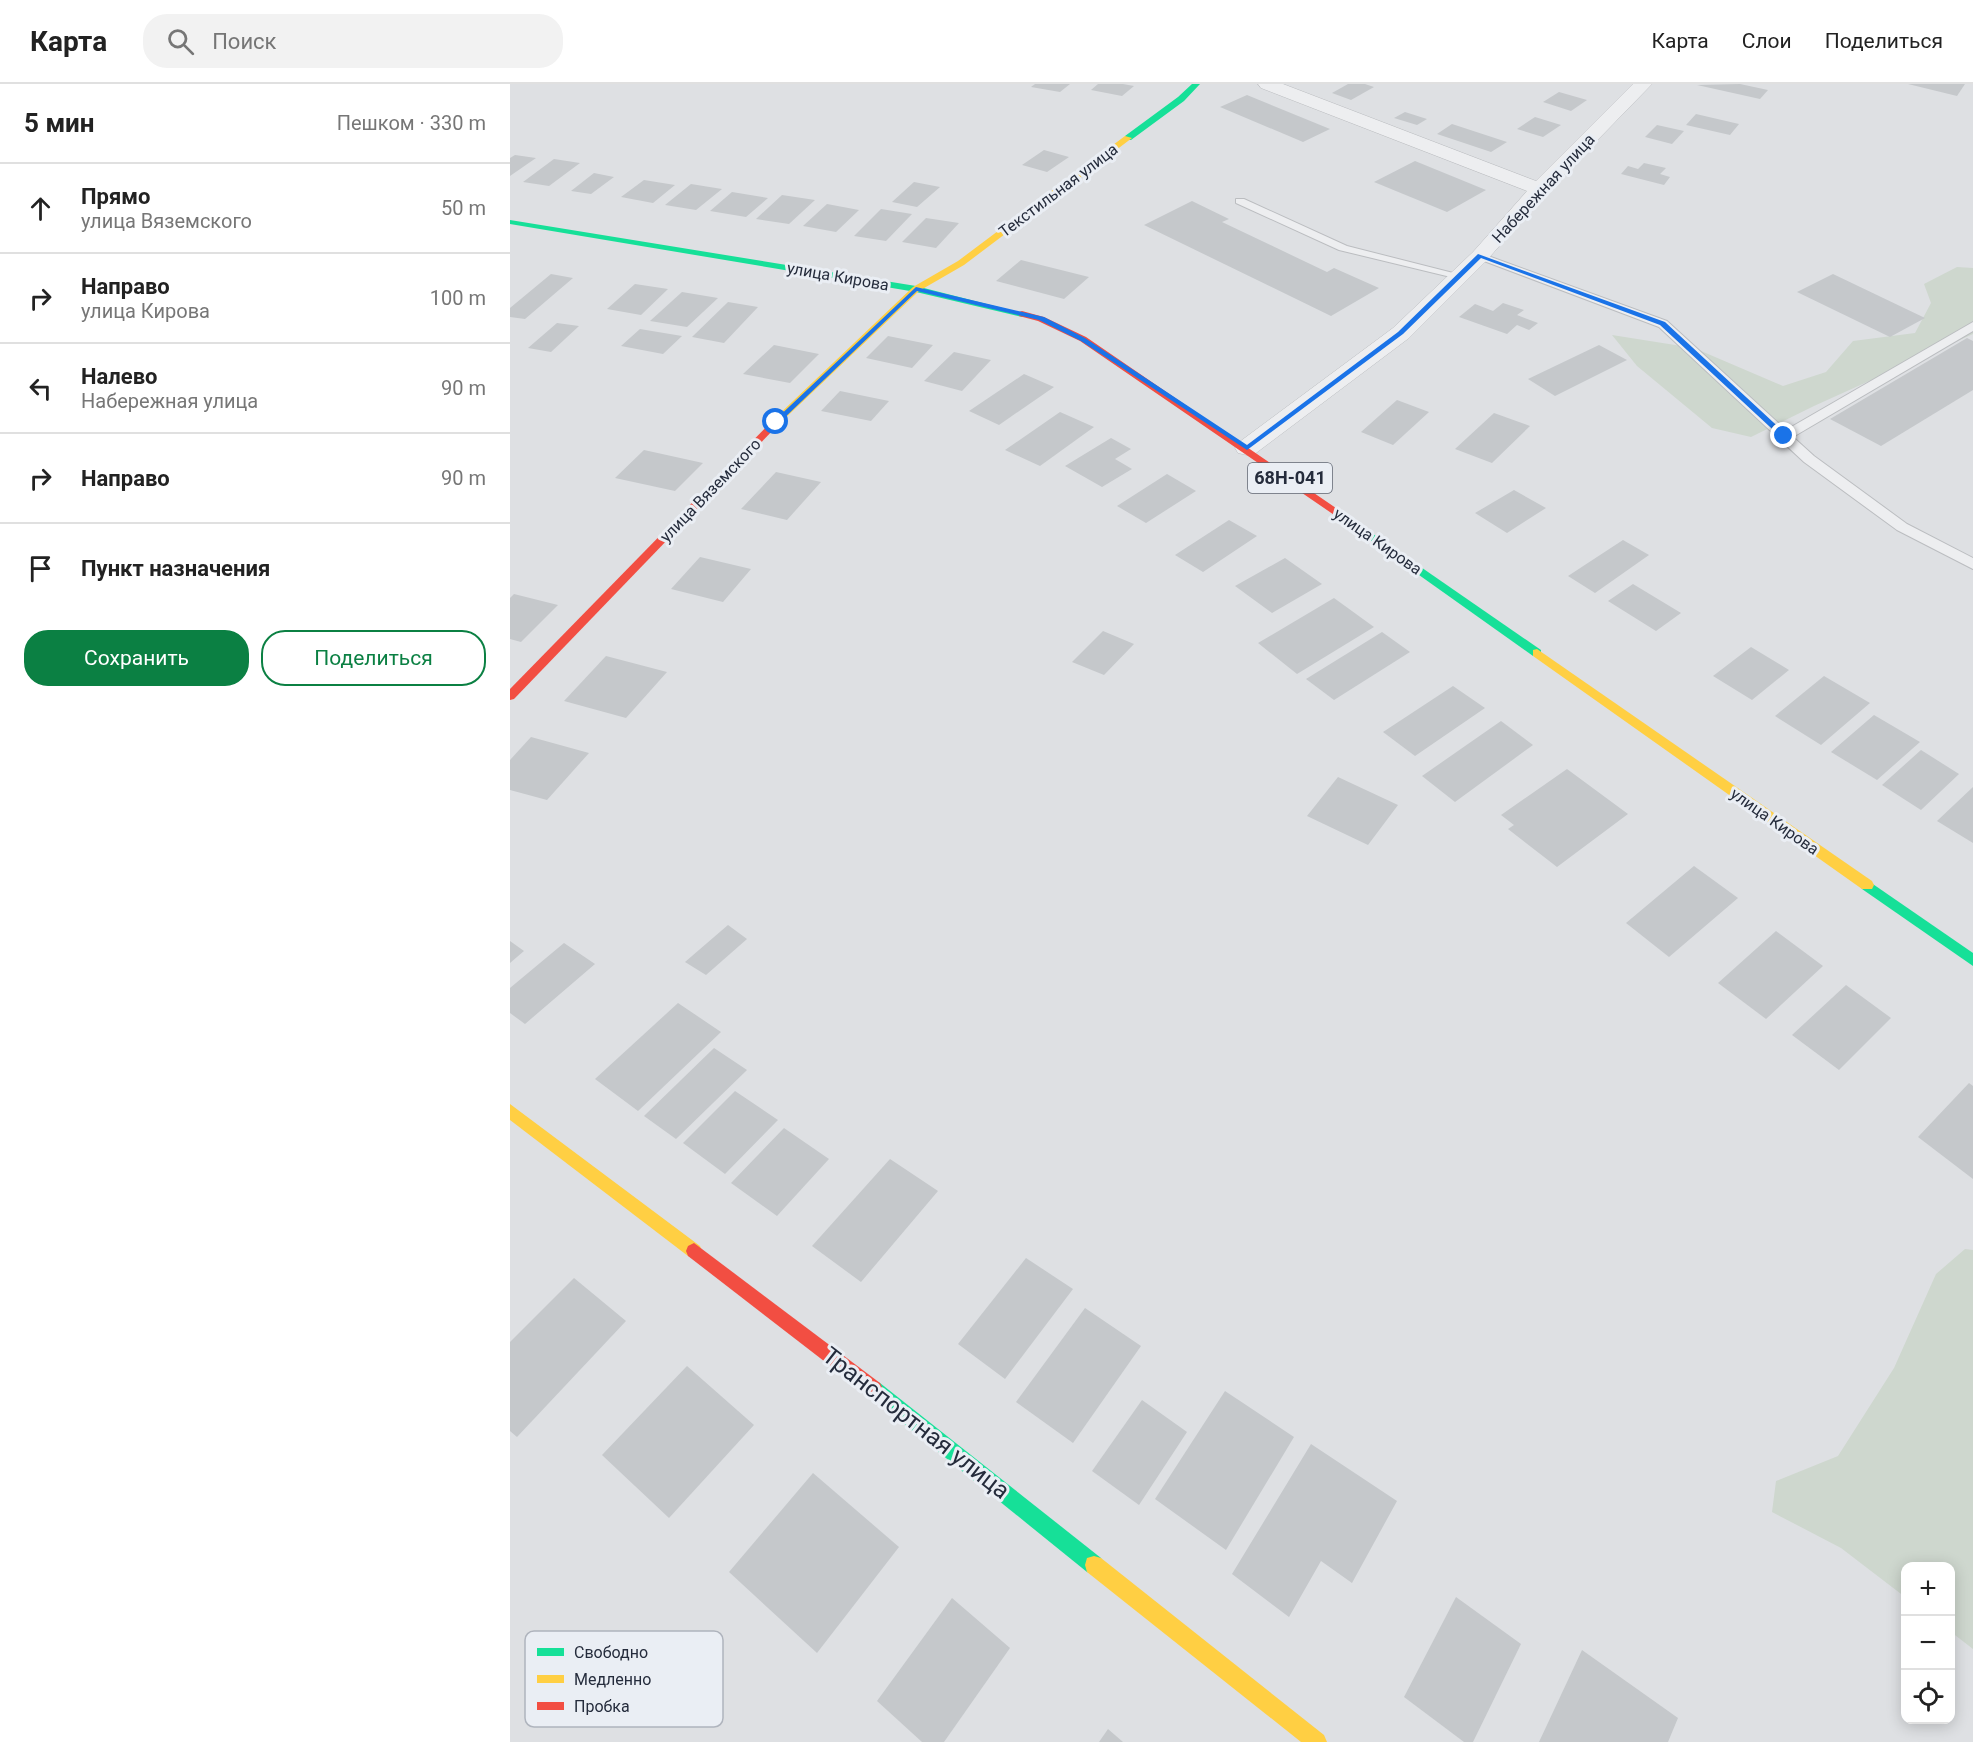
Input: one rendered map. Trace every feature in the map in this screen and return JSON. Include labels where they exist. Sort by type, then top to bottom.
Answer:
[{"type":"street","name":"Текстильная улица","points":[[916,289],[961,263],[1181,99],[1196,84]]},
{"type":"street","points":[[1267,84],[1539,189]]},
{"type":"street","name":"Набережная улица","points":[[1247,448],[1401,333],[1480,256],[1539,189],[1643,84]]},
{"type":"street","name":"улица Кирова","points":[[510,222],[916,289],[1041,319],[1083,339],[1247,448],[1973,960]]},
{"type":"street","name":"улица Вяземского","points":[[510,696],[776,422],[916,289]]},
{"type":"street","name":"Транспортная улица","points":[[510,1112],[862,1380],[1317,1742]]},
{"type":"lane","points":[[1240,201],[1343,248],[1459,276]]},
{"type":"lane","points":[[1480,256],[1662,324],[1809,459],[1902,527],[1973,564]]},
{"type":"lane","points":[[1784,436],[1973,326]]},
{"type":"shaded area","points":[[1957,267],[1973,268],[1973,334],[1751,437],[1712,428],[1637,366],[1612,335],[1694,348],[1783,386],[1826,372],[1853,341],[1915,333],[1931,303],[1924,284]]},
{"type":"shaded area","points":[[1965,1249],[1973,1250],[1973,1649],[1955,1635],[1955,1562],[1901,1562],[1901,1594],[1841,1548],[1772,1512],[1776,1481],[1838,1456],[1894,1368],[1936,1274]]},
{"type":"building","points":[[1035,84],[1070,84],[1060,92],[1031,87]]},
{"type":"building","points":[[1098,84],[1134,86],[1122,96],[1091,90]]},
{"type":"building","points":[[1348,84],[1365,84],[1374,87],[1351,100],[1332,93]]},
{"type":"building","points":[[1740,84],[1768,90],[1760,99],[1697,85]]},
{"type":"building","points":[[1908,84],[1965,84],[1957,96]]},
{"type":"building","points":[[1559,92],[1587,100],[1571,111],[1543,102]]},
{"type":"building","points":[[1247,95],[1330,129],[1303,142],[1220,107]]},
{"type":"building","points":[[1405,112],[1427,119],[1417,125],[1394,118]]},
{"type":"building","points":[[1696,114],[1739,124],[1730,135],[1686,125]]},
{"type":"building","points":[[1535,117],[1561,125],[1543,137],[1517,129]]},
{"type":"building","points":[[1452,124],[1507,142],[1491,152],[1437,134]]},
{"type":"building","points":[[1657,125],[1684,131],[1672,144],[1645,137]]},
{"type":"building","points":[[1044,150],[1069,157],[1047,172],[1022,165]]},
{"type":"building","points":[[515,155],[536,158],[510,176],[510,158]]},
{"type":"building","points":[[554,159],[580,163],[549,186],[523,182]]},
{"type":"building","points":[[1415,161],[1486,190],[1447,212],[1374,182]]},
{"type":"building","points":[[1644,163],[1666,168],[1660,174],[1670,177],[1664,185],[1621,174],[1628,166],[1638,169]]},
{"type":"building","points":[[594,173],[614,177],[591,194],[571,191]]},
{"type":"building","points":[[644,180],[675,185],[653,203],[621,197]]},
{"type":"building","points":[[914,182],[940,187],[917,207],[892,202]]},
{"type":"building","points":[[691,184],[722,189],[696,210],[665,205]]},
{"type":"building","points":[[732,192],[768,198],[746,217],[710,211]]},
{"type":"building","points":[[782,195],[815,200],[789,224],[756,219]]},
{"type":"building","points":[[1192,201],[1229,219],[1222,222],[1327,272],[1334,268],[1379,288],[1331,316],[1144,225]]},
{"type":"building","points":[[827,204],[859,210],[836,232],[803,226]]},
{"type":"building","points":[[881,209],[912,214],[886,241],[854,236]]},
{"type":"building","points":[[926,218],[959,223],[936,248],[902,242]]},
{"type":"building","points":[[1021,260],[1089,277],[1064,299],[996,281]]},
{"type":"building","points":[[551,274],[573,278],[525,319],[510,317],[510,308]]},
{"type":"building","points":[[1833,274],[1925,318],[1890,337],[1797,292]]},
{"type":"building","points":[[635,284],[668,289],[641,315],[607,309]]},
{"type":"building","points":[[682,292],[718,298],[687,327],[650,321]]},
{"type":"building","points":[[728,302],[758,307],[724,343],[692,337]]},
{"type":"building","points":[[1503,303],[1524,310],[1517,315],[1538,323],[1529,330],[1517,325],[1507,334],[1459,317],[1475,304],[1493,311]]},
{"type":"building","points":[[557,323],[579,326],[551,352],[528,348]]},
{"type":"building","points":[[640,329],[682,336],[663,354],[621,346]]},
{"type":"building","points":[[888,336],[933,345],[912,368],[866,358]]},
{"type":"building","points":[[1967,338],[1973,341],[1973,390],[1881,446],[1830,419]]},
{"type":"building","points":[[774,345],[819,354],[790,383],[743,374]]},
{"type":"building","points":[[1599,345],[1627,360],[1555,396],[1528,379]]},
{"type":"building","points":[[954,352],[991,360],[962,391],[924,381]]},
{"type":"building","points":[[1024,374],[1054,387],[999,425],[969,411]]},
{"type":"building","points":[[840,391],[889,401],[871,421],[821,411]]},
{"type":"building","points":[[1397,400],[1429,412],[1393,445],[1361,432]]},
{"type":"building","points":[[1060,412],[1094,427],[1040,466],[1005,450]]},
{"type":"building","points":[[1494,413],[1530,426],[1492,463],[1455,449]]},
{"type":"building","points":[[1111,438],[1131,449],[1115,459],[1132,469],[1102,487],[1065,466]]},
{"type":"building","points":[[644,450],[703,463],[675,491],[615,478]]},
{"type":"building","points":[[776,472],[821,482],[787,520],[741,509]]},
{"type":"building","points":[[1167,474],[1196,491],[1146,523],[1117,506]]},
{"type":"building","points":[[1514,490],[1546,508],[1507,533],[1475,513]]},
{"type":"building","points":[[1229,520],[1257,536],[1203,572],[1175,555]]},
{"type":"building","points":[[1623,540],[1649,555],[1595,593],[1568,576]]},
{"type":"building","points":[[700,557],[751,569],[723,602],[671,589]]},
{"type":"building","points":[[1285,558],[1322,584],[1272,613],[1235,586]]},
{"type":"building","points":[[1633,584],[1681,613],[1656,631],[1608,601]]},
{"type":"building","points":[[514,594],[558,605],[521,642],[510,639],[510,598]]},
{"type":"building","points":[[1334,598],[1374,627],[1297,674],[1258,643]]},
{"type":"building","points":[[1103,631],[1134,644],[1104,675],[1072,662]]},
{"type":"building","points":[[1382,632],[1410,652],[1334,700],[1306,679]]},
{"type":"building","points":[[1751,647],[1789,670],[1752,700],[1713,676]]},
{"type":"building","points":[[606,656],[667,672],[626,718],[564,701]]},
{"type":"building","points":[[1824,676],[1870,703],[1821,745],[1775,716]]},
{"type":"building","points":[[1453,686],[1485,708],[1415,756],[1383,732]]},
{"type":"building","points":[[1874,715],[1920,742],[1877,780],[1831,752]]},
{"type":"building","points":[[1501,721],[1533,745],[1455,802],[1422,776]]},
{"type":"building","points":[[531,737],[589,753],[547,800],[510,790],[510,760]]},
{"type":"building","points":[[1921,750],[1959,774],[1921,810],[1882,785]]},
{"type":"building","points":[[1567,769],[1628,814],[1557,867],[1508,829],[1514,825],[1501,815]]},
{"type":"building","points":[[1338,777],[1398,805],[1368,845],[1307,816]]},
{"type":"building","points":[[1973,787],[1973,843],[1937,821]]},
{"type":"building","points":[[1694,866],[1738,898],[1669,957],[1626,923]]},
{"type":"building","points":[[728,925],[747,939],[706,975],[685,962]]},
{"type":"building","points":[[1776,931],[1823,966],[1766,1019],[1718,983]]},
{"type":"building","points":[[510,941],[524,951],[510,963]]},
{"type":"building","points":[[564,943],[595,964],[525,1024],[510,1013],[510,988]]},
{"type":"building","points":[[1846,985],[1891,1018],[1839,1070],[1792,1035]]},
{"type":"building","points":[[678,1003],[721,1032],[638,1111],[595,1079]]},
{"type":"building","points":[[714,1048],[747,1070],[676,1139],[644,1116]]},
{"type":"building","points":[[1969,1083],[1973,1086],[1973,1179],[1918,1137]]},
{"type":"building","points":[[735,1091],[778,1120],[725,1174],[683,1143]]},
{"type":"building","points":[[784,1128],[829,1159],[777,1216],[731,1183]]},
{"type":"building","points":[[890,1159],[938,1191],[861,1282],[812,1246]]},
{"type":"building","points":[[1026,1258],[1073,1289],[1005,1379],[958,1344]]},
{"type":"building","points":[[574,1278],[626,1321],[517,1437],[510,1431],[510,1342]]},
{"type":"building","points":[[1085,1308],[1141,1346],[1073,1443],[1016,1402]]},
{"type":"building","points":[[687,1366],[754,1425],[669,1518],[602,1455]]},
{"type":"building","points":[[1225,1391],[1294,1437],[1226,1550],[1155,1499]]},
{"type":"building","points":[[1142,1400],[1187,1432],[1139,1505],[1092,1471]]},
{"type":"building","points":[[1311,1444],[1397,1501],[1352,1583],[1321,1561],[1289,1617],[1232,1574]]},
{"type":"building","points":[[813,1473],[899,1547],[817,1653],[729,1572]]},
{"type":"building","points":[[1456,1597],[1521,1644],[1473,1742],[1464,1742],[1404,1697]]},
{"type":"building","points":[[952,1598],[1010,1648],[944,1742],[922,1742],[877,1701]]},
{"type":"building","points":[[1582,1650],[1678,1718],[1668,1742],[1539,1742]]},
{"type":"building","points":[[1108,1729],[1123,1742],[1099,1742]]},
{"type":"traffic: fast","points":[[1128,138],[1181,99],[1196,84]]},
{"type":"traffic: fast","points":[[510,222],[916,289],[1022,314]]},
{"type":"traffic: fast","points":[[1347,519],[1537,653]]},
{"type":"traffic: fast","points":[[1867,885],[1973,960]]},
{"type":"traffic: fast","points":[[874,1389],[1094,1565]]},
{"type":"traffic: slow","points":[[775,423],[916,289],[961,263],[1128,138]]},
{"type":"traffic: slow","points":[[1537,653],[1867,885]]},
{"type":"traffic: slow","points":[[510,1111],[694,1251]]},
{"type":"traffic: slow","points":[[1094,1565],[1317,1742]]},
{"type":"traffic: jam","points":[[1022,314],[1041,319],[1083,339],[1347,519]]},
{"type":"traffic: jam","points":[[510,696],[775,423]]},
{"type":"traffic: jam","points":[[694,1251],[874,1389]]},
{"type":"route","points":[[776,422],[916,289],[1041,319],[1083,339],[1247,448],[1401,333],[1480,256],[1662,324],[1784,436]]}]
